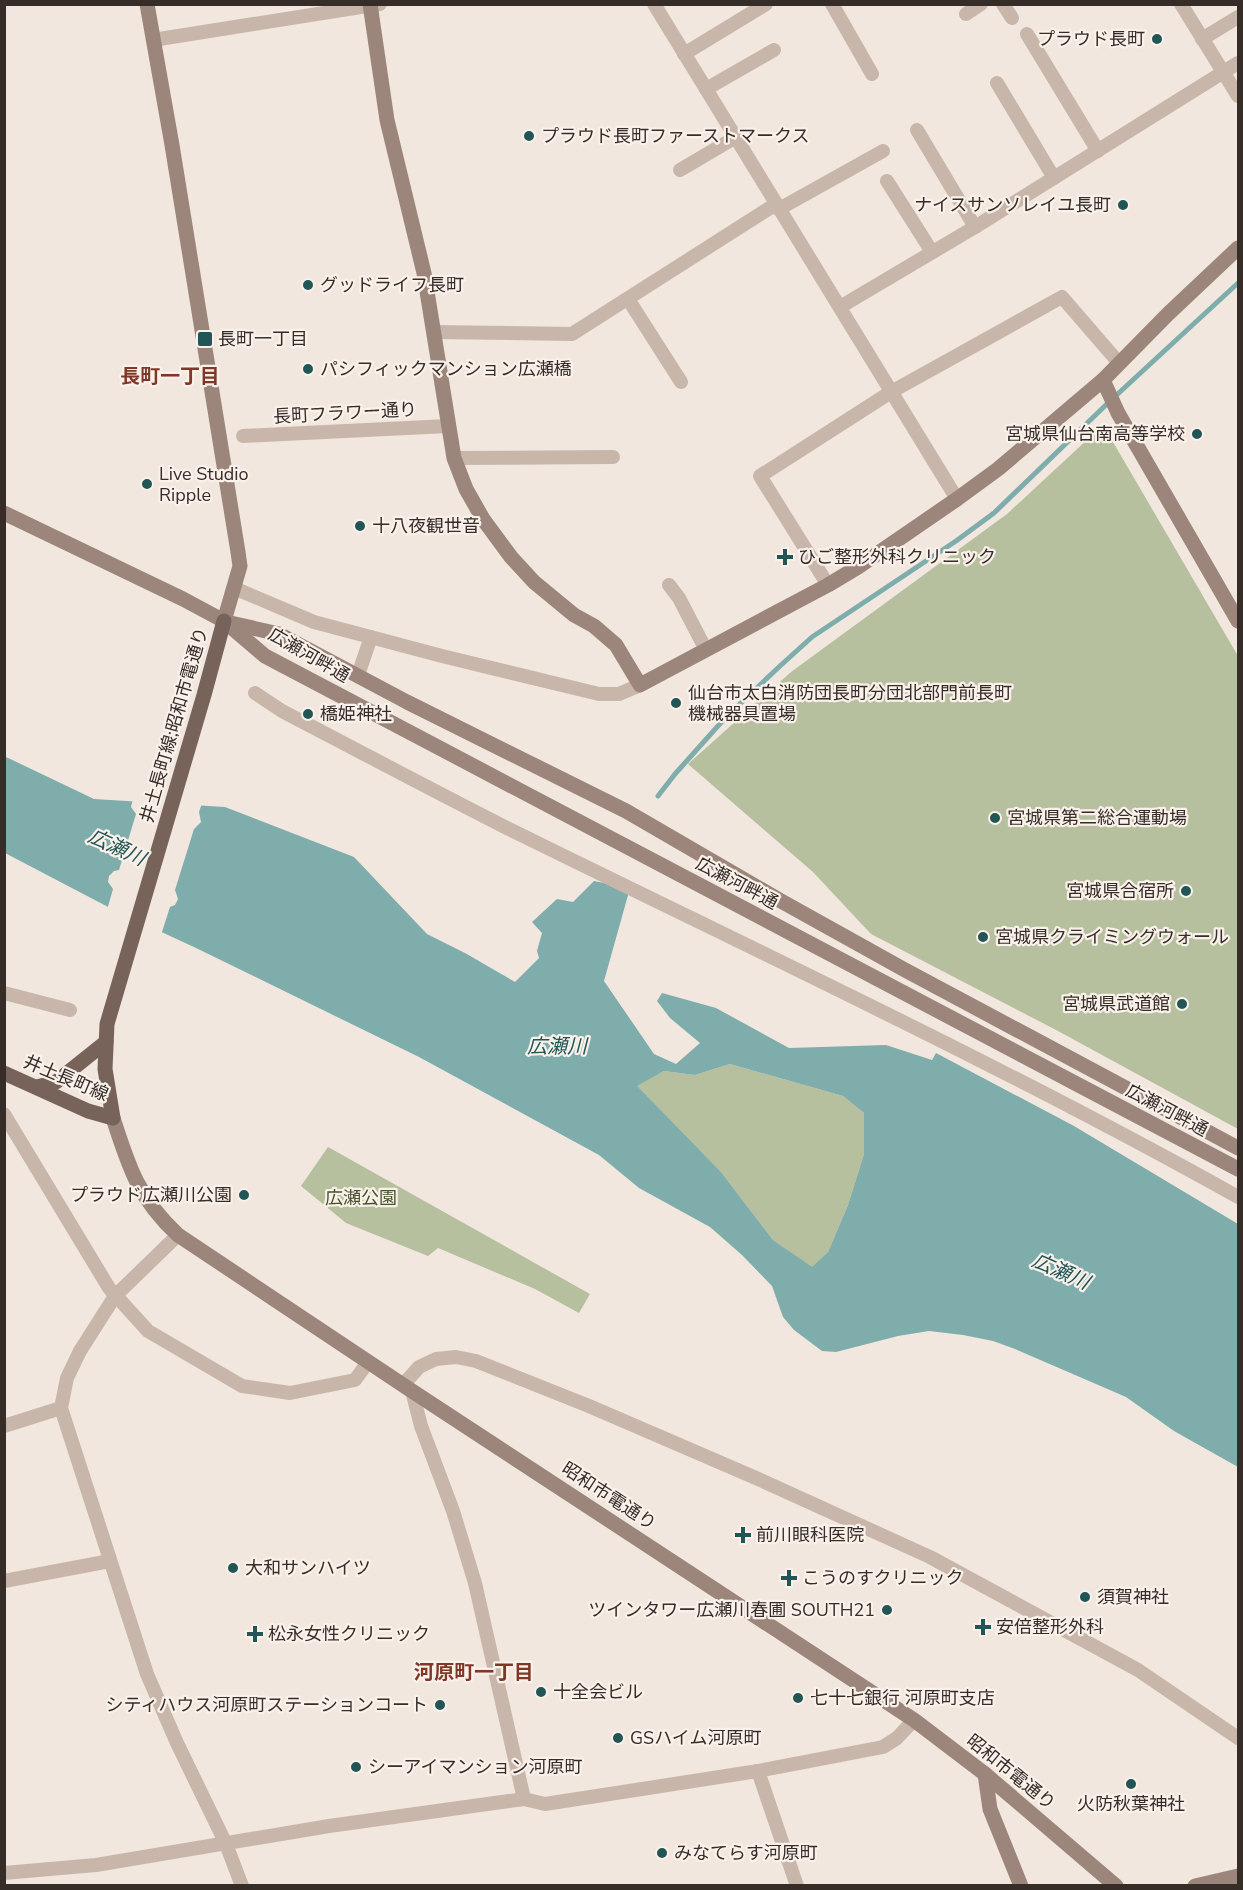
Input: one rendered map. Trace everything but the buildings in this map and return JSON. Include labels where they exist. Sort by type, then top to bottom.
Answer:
[{"type":"main road","name":"井土長町線;昭和市電通り","points":[[113,1118],[105,1069],[110,1009],[224,621]]},
{"type":"main road","points":[[37,1087],[56,1082],[106,1042]]},
{"type":"main road","name":"井土長町線","points":[[4,1073],[88,1111],[113,1118]]},
{"type":"street","points":[[147,4],[240,566],[224,621]]},
{"type":"street","points":[[654,4],[957,499]]},
{"type":"street","points":[[684,54],[766,4]]},
{"type":"street","points":[[832,4],[872,74]]},
{"type":"street","points":[[966,14],[981,4]]},
{"type":"street","points":[[1003,4],[1012,18]]},
{"type":"street","points":[[1181,4],[1239,96]]},
{"type":"street","points":[[153,40],[374,5],[387,120],[424,273],[454,458],[466,489],[483,519],[511,557],[534,582],[616,645],[640,685]]},
{"type":"street","points":[[1202,39],[1239,17]]},
{"type":"street","points":[[1028,34],[1098,151]]},
{"type":"street","points":[[706,89],[774,50]]},
{"type":"street","points":[[840,307],[975,227],[1239,63]]},
{"type":"street","points":[[997,83],[1054,178]]},
{"type":"street","points":[[917,130],[975,227]]},
{"type":"street","points":[[680,170],[736,137]]},
{"type":"street","points":[[434,332],[572,334],[778,206],[883,151]]},
{"type":"street","points":[[887,181],[932,252]]},
{"type":"street","points":[[234,588],[314,622],[599,694],[619,694],[828,585],[957,499],[1104,384],[1119,363],[1239,248]]},
{"type":"street","points":[[828,585],[760,476],[891,392],[1062,297],[1119,363]]},
{"type":"street","points":[[627,299],[681,382]]},
{"type":"street","points":[[1104,384],[1118,413],[1239,621]]},
{"type":"street","name":"長町フラワー通り","points":[[243,436],[448,426]]},
{"type":"street","points":[[454,458],[613,458]]},
{"type":"street","name":"広瀬河畔通","points":[[4,513],[224,621],[279,634],[467,732],[626,811],[781,902],[1239,1148]]},
{"type":"street","points":[[669,585],[680,598],[706,650]]},
{"type":"street","name":"広瀬河畔通","points":[[224,621],[265,656],[1239,1169]]},
{"type":"street","points":[[358,675],[371,637]]},
{"type":"street","points":[[255,693],[282,711],[505,827],[1124,1133],[1239,1197]]},
{"type":"street","points":[[4,993],[70,1010]]},
{"type":"street","points":[[4,1114],[115,1296],[148,1331],[242,1386],[290,1393],[355,1380],[368,1362]]},
{"type":"street","name":"昭和市電通り","points":[[113,1118],[131,1172],[148,1203],[178,1235],[914,1720],[985,1774],[1116,1886]]},
{"type":"street","points":[[178,1235],[115,1296],[80,1351],[67,1378],[61,1408],[147,1674],[177,1743],[226,1844],[242,1886]]},
{"type":"street","points":[[524,1799],[475,1583],[453,1511],[407,1388],[419,1367],[436,1359],[456,1357],[476,1361],[589,1406],[930,1557],[1138,1670],[1239,1738]]},
{"type":"street","points":[[4,1426],[61,1408]]},
{"type":"street","points":[[4,1581],[111,1561]]},
{"type":"street","points":[[4,1873],[96,1865],[328,1826],[524,1799],[545,1804],[758,1772],[883,1747],[897,1738],[914,1720]]},
{"type":"street","points":[[758,1772],[797,1886]]},
{"type":"street","points":[[985,1774],[990,1809],[1021,1886]]},
{"type":"street","points":[[1195,1886],[1239,1876]]},
{"type":"green space","name":"宮城県第二総合運動場","points":[[1103,425],[1238,656],[1238,1129],[1058,1031],[871,934],[813,872],[688,764],[791,672],[1007,514]]},
{"type":"green space","points":[[730,1064],[843,1096],[864,1113],[864,1154],[848,1205],[828,1252],[812,1268],[773,1240],[721,1172],[636,1086],[664,1071],[695,1075]]},
{"type":"green space","name":"広瀬公園","points":[[328,1147],[590,1294],[579,1313],[535,1289],[438,1248],[428,1256],[346,1223],[301,1186]]},
{"type":"water","name":"広瀬川","points":[[4,756],[94,799],[225,807],[354,857],[427,934],[515,982],[539,958],[537,951],[542,933],[532,922],[557,899],[573,902],[594,881],[630,888],[604,981],[654,1054],[676,1064],[700,1043],[670,1018],[657,1001],[662,993],[716,1008],[789,1048],[886,1045],[932,1060],[936,1053],[1074,1126],[1238,1224],[1238,1467],[1174,1431],[1126,1397],[993,1341],[929,1331],[898,1336],[836,1352],[822,1351],[794,1330],[783,1317],[772,1286],[742,1255],[710,1227],[639,1188],[599,1155],[419,1057],[112,909],[5,853]],"holes":[[[730,1064],[843,1096],[864,1113],[864,1154],[848,1205],[828,1252],[812,1267],[773,1240],[721,1172],[637,1086],[664,1071],[695,1075]]]},
{"type":"pier","points":[[133,799],[202,803],[199,812],[201,822],[194,829],[175,890],[178,899],[175,905],[170,907],[161,935],[107,910],[113,889],[108,882],[109,876],[119,870],[136,814],[131,807]]},
{"type":"waterway","points":[[658,796],[726,717],[812,637],[994,513],[1109,402],[1238,283]]},
{"type":"place","name":"プラウド長町","points":[[1157,39]]},
{"type":"place","name":"プラウド長町ファーストマークス","points":[[529,136]]},
{"type":"place","name":"ナイスサンソレイユ長町","points":[[1123,205]]},
{"type":"place","name":"グッドライフ長町","points":[[308,285]]},
{"type":"place","name":"長町一丁目","points":[[205,339]]},
{"type":"place","name":"パシフィックマンション広瀬橋","points":[[308,369]]},
{"type":"place","name":"宮城県仙台南高等学校","points":[[1197,434]]},
{"type":"place","name":"Live Studio Ripple","points":[[147,484]]},
{"type":"place","name":"十八夜観世音","points":[[360,526]]},
{"type":"place","name":"ひご整形外科クリニック","points":[[785,557]]},
{"type":"place","name":"仙台市太白消防団長町分団北部門前長町 機械器具置場","points":[[676,703]]},
{"type":"place","name":"橋姫神社","points":[[308,714]]},
{"type":"place","name":"宮城県第二総合運動場","points":[[995,818]]},
{"type":"place","name":"宮城県合宿所","points":[[1186,891]]},
{"type":"place","name":"宮城県クライミングウォール","points":[[983,937]]},
{"type":"place","name":"宮城県武道館","points":[[1182,1004]]},
{"type":"place","name":"プラウド広瀬川公園","points":[[244,1195]]},
{"type":"place","name":"前川眼科医院","points":[[743,1535]]},
{"type":"place","name":"大和サンハイツ","points":[[233,1568]]},
{"type":"place","name":"こうのすクリニック","points":[[789,1578]]},
{"type":"place","name":"須賀神社","points":[[1085,1597]]},
{"type":"place","name":"ツインタワー広瀬川春圃 SOUTH21","points":[[887,1610]]},
{"type":"place","name":"安倍整形外科","points":[[983,1627]]},
{"type":"place","name":"松永女性クリニック","points":[[255,1634]]},
{"type":"place","name":"十全会ビル","points":[[541,1692]]},
{"type":"place","name":"七十七銀行 河原町支店","points":[[798,1698]]},
{"type":"place","name":"シティハウス河原町ステーションコート","points":[[440,1705]]},
{"type":"place","name":"GSハイム河原町","points":[[618,1738]]},
{"type":"place","name":"シーアイマンション河原町","points":[[356,1767]]},
{"type":"place","name":"火防秋葉神社","points":[[1131,1784]]},
{"type":"place","name":"みなてらす河原町","points":[[662,1853]]},
{"type":"district","name":"長町一丁目","points":[[170,376]]},
{"type":"district","name":"河原町一丁目","points":[[474,1672]]}]
